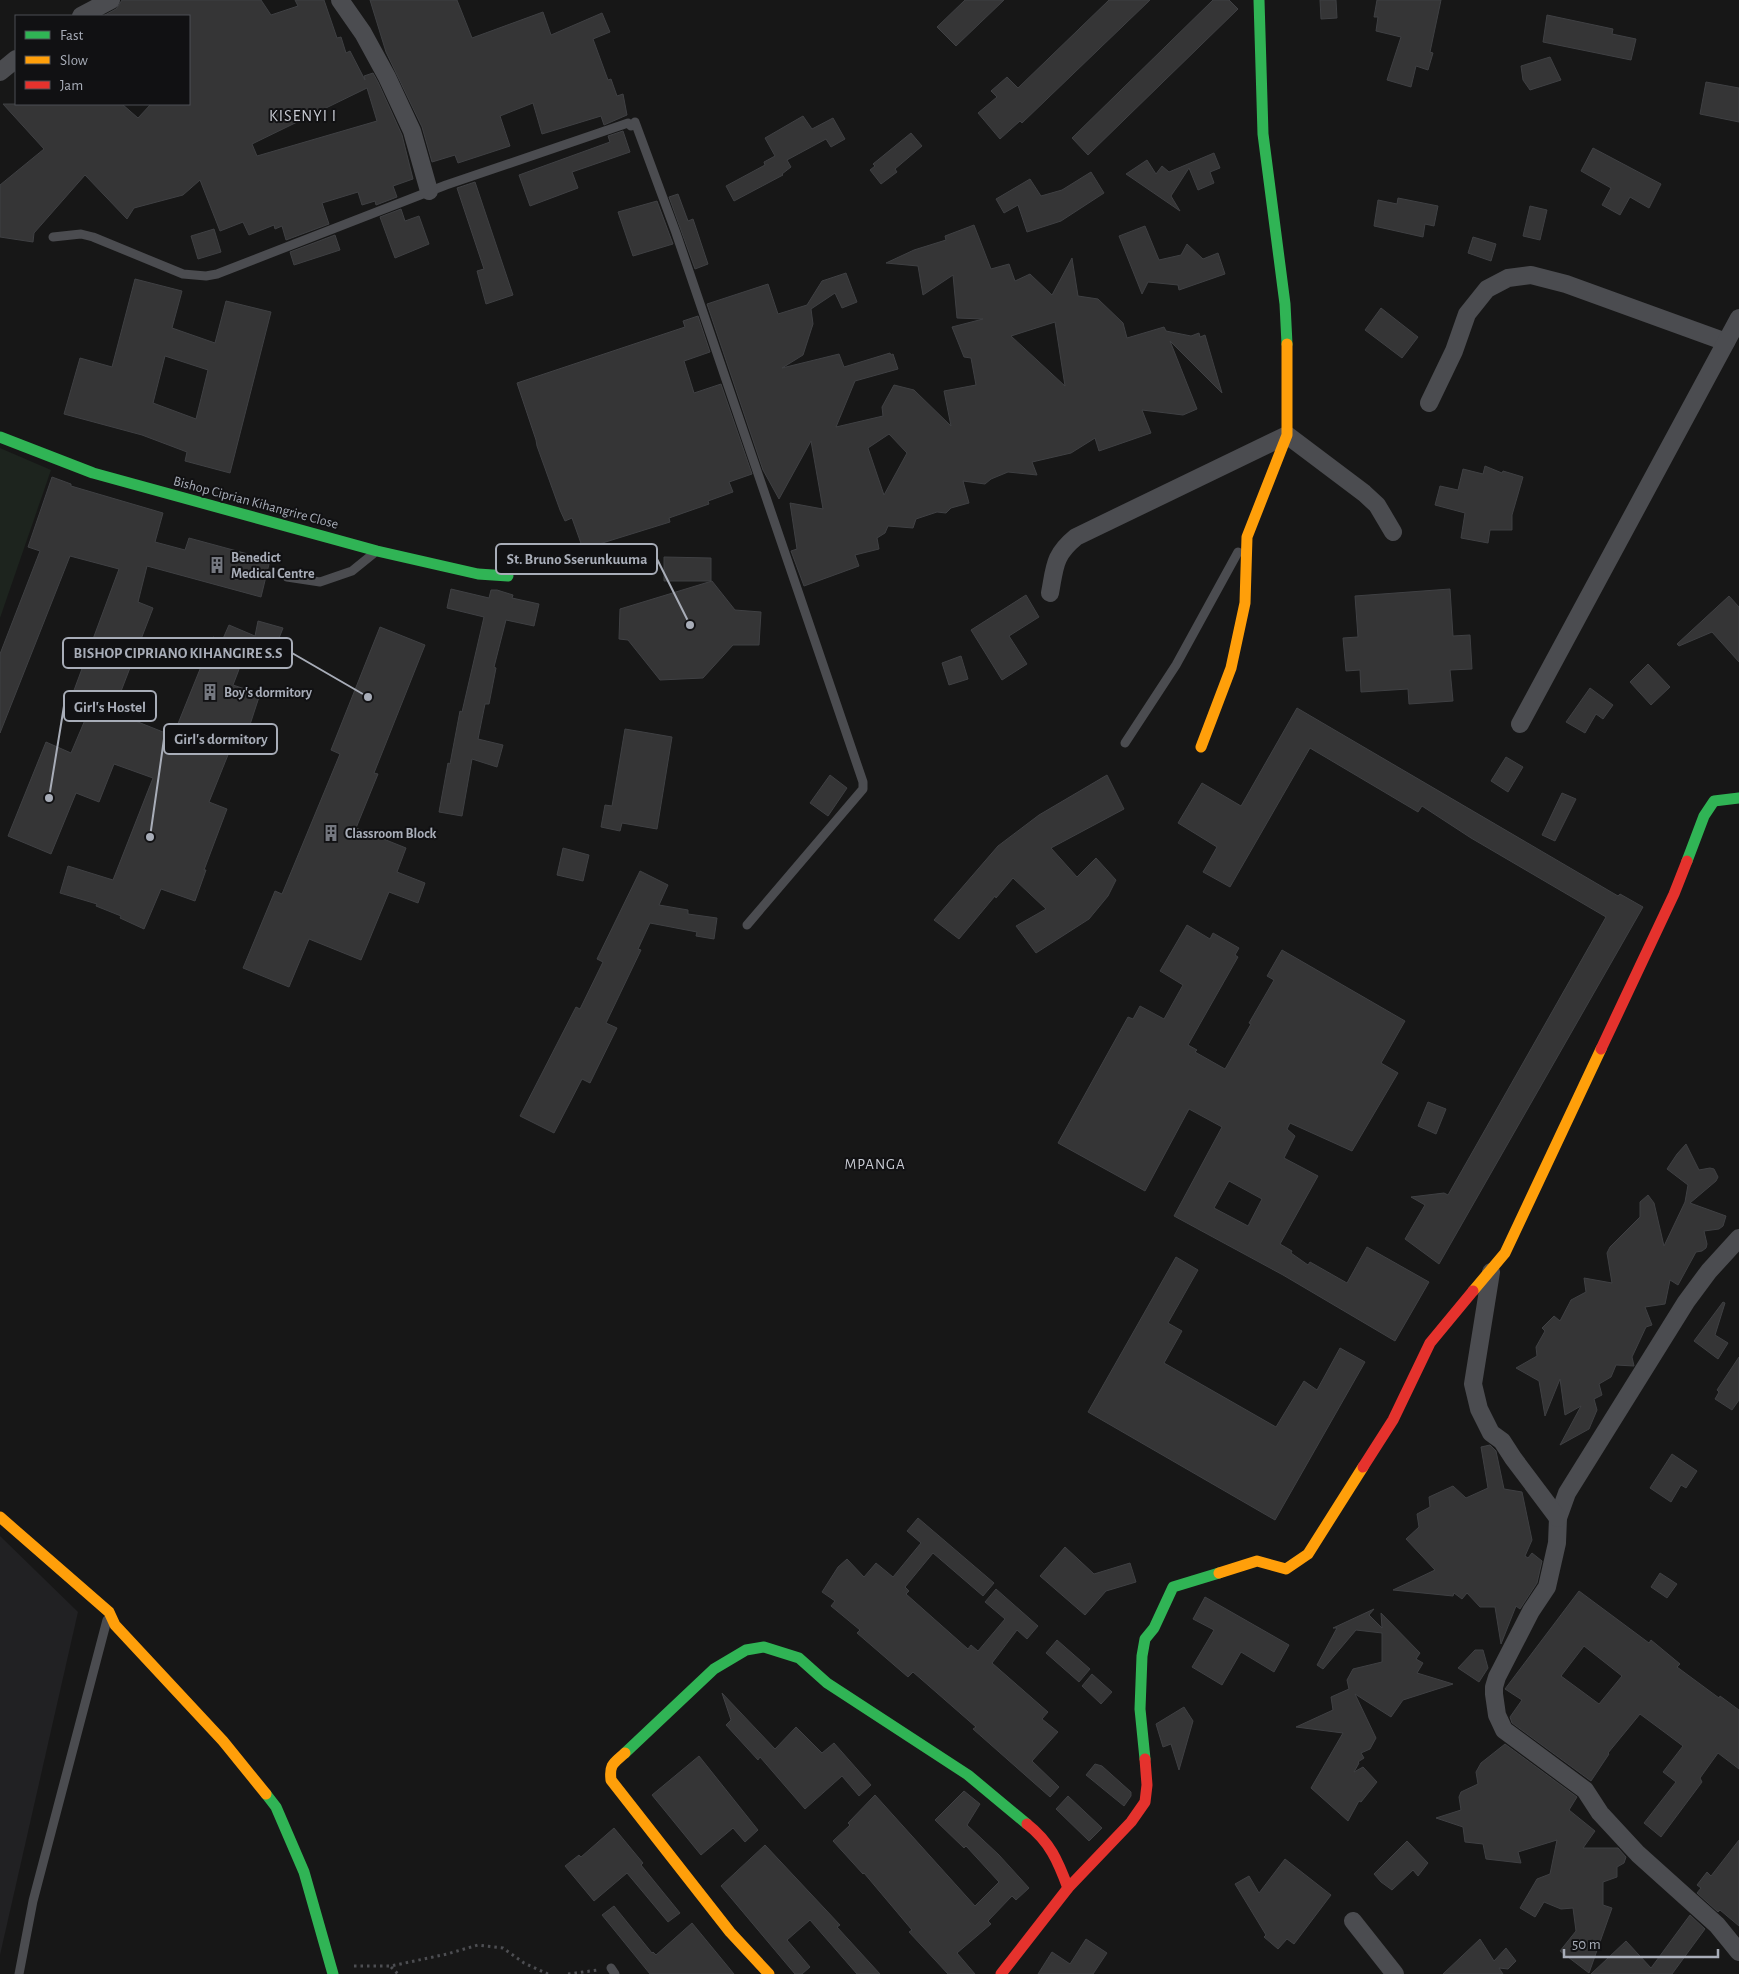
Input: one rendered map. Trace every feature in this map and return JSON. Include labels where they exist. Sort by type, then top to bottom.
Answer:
[{"type":"street","points":[[83,15],[111,0]]},
{"type":"street","points":[[340,0],[363,33],[391,84],[412,131],[429,191]]},
{"type":"street","points":[[1201,747],[1231,668],[1245,603],[1247,537],[1287,435],[1288,376],[1284,304],[1263,134],[1259,0]]},
{"type":"street","points":[[0,72],[15,60]]},
{"type":"street","points":[[1430,403],[1454,351],[1467,314],[1487,289],[1508,278],[1531,275],[1566,284],[1726,342]]},
{"type":"street","points":[[1520,724],[1739,318]]},
{"type":"street","points":[[1287,435],[1364,493],[1377,505],[1393,532]]},
{"type":"street","points":[[1050,593],[1056,562],[1064,547],[1076,537],[1287,435]]},
{"type":"street","name":"Bishop Ciprian Kihangrire Close","points":[[0,437],[93,473],[377,551],[478,574],[508,576]]},
{"type":"street","points":[[1001,1974],[1068,1888],[1131,1822],[1145,1802],[1146,1785],[1140,1709],[1142,1656],[1146,1639],[1154,1628],[1174,1587],[1257,1561],[1286,1569],[1308,1554],[1393,1420],[1430,1343],[1505,1253],[1674,894],[1704,816],[1714,801],[1739,798]]},
{"type":"street","points":[[1739,1238],[1709,1271],[1686,1302],[1567,1493],[1558,1518],[1557,1542],[1547,1587],[1531,1611],[1497,1677],[1494,1687],[1500,1723],[1509,1734],[1585,1790],[1600,1813],[1627,1842],[1687,1900],[1717,1925],[1739,1952]]},
{"type":"street","points":[[1491,1270],[1473,1384],[1480,1409],[1491,1433],[1502,1441],[1521,1470],[1558,1518]]},
{"type":"street","points":[[0,1517],[109,1612],[115,1624],[223,1741],[276,1807],[304,1872],[332,1970]]},
{"type":"street","points":[[769,1974],[730,1932],[611,1780],[610,1775],[612,1765],[714,1669],[746,1650],[764,1647],[799,1658],[827,1683],[968,1775],[1039,1833],[1056,1858],[1068,1888]]},
{"type":"street","points":[[1353,1921],[1395,1974]]},
{"type":"lane","points":[[53,237],[80,234],[93,237],[183,274],[206,276],[217,274],[429,191],[628,123],[631,126],[635,122],[679,242],[863,782],[863,788],[747,924]]},
{"type":"lane","points":[[1125,743],[1176,665],[1247,537]]},
{"type":"lane","points":[[287,577],[320,582],[352,571],[377,551]]},
{"type":"lane","points":[[19,1974],[33,1901],[109,1612]]},
{"type":"path","points":[[332,1970],[391,1966],[478,1945],[503,1948],[524,1963],[548,1974]]},
{"type":"path","points":[[391,1966],[398,1974]]},
{"type":"path","points":[[568,1974],[613,1971]]},
{"type":"shaded area","points":[[0,448],[51,470],[0,618]]},
{"type":"shaded area","points":[[0,1536],[78,1612],[0,1955]]},
{"type":"building","points":[[122,0],[261,0],[271,15],[298,6],[295,0],[324,0],[337,38],[341,37],[346,53],[350,51],[365,80],[364,76],[373,73],[378,82],[402,135],[413,179],[393,186],[397,197],[376,205],[375,201],[362,205],[358,192],[322,203],[329,224],[286,240],[282,226],[275,229],[274,225],[249,235],[243,222],[220,231],[200,180],[183,195],[134,208],[127,219],[85,175],[34,233],[33,242],[0,237],[0,185],[44,149],[3,104],[123,105],[138,118],[150,105],[190,105],[190,15],[105,15],[116,9]],"holes":[[[367,88],[377,121],[257,156],[252,144]]]},
{"type":"building","points":[[370,0],[457,0],[472,38],[543,12],[551,35],[602,13],[610,32],[593,39],[608,80],[611,79],[617,96],[623,94],[627,115],[604,125],[601,116],[542,134],[533,103],[500,116],[510,146],[458,163],[455,155],[432,162],[422,127],[386,52]]},
{"type":"building","points":[[965,0],[1004,0],[956,46],[937,27]]},
{"type":"building","points":[[1109,0],[1150,0],[1022,123],[1020,121],[1000,139],[978,113],[997,97],[991,91],[1007,77],[1018,88]]},
{"type":"building","points":[[1213,0],[1229,0],[1238,9],[1088,155],[1072,138]]},
{"type":"building","points":[[1320,0],[1336,0],[1337,18],[1321,19]]},
{"type":"building","points":[[1377,0],[1441,0],[1430,52],[1433,53],[1428,70],[1416,66],[1411,87],[1387,80],[1401,37],[1376,31],[1378,17],[1374,17]]},
{"type":"building","points":[[1547,15],[1613,29],[1612,34],[1636,39],[1631,60],[1543,42]]},
{"type":"building","points":[[1550,57],[1561,80],[1530,90],[1523,80],[1521,66]]},
{"type":"building","points":[[1706,82],[1739,88],[1739,122],[1700,114]]},
{"type":"building","points":[[803,116],[812,129],[833,118],[845,139],[831,147],[826,139],[787,160],[791,167],[783,175],[734,201],[726,186],[765,165],[764,162],[775,156],[765,138]]},
{"type":"building","points":[[623,131],[630,152],[572,172],[578,188],[530,206],[519,175],[610,142],[608,136]]},
{"type":"building","points":[[911,133],[922,146],[895,169],[897,172],[881,184],[870,170],[875,166],[873,164]]},
{"type":"building","points":[[1593,148],[1661,184],[1649,208],[1630,197],[1620,215],[1602,205],[1611,188],[1581,171]]},
{"type":"building","points":[[1214,153],[1220,168],[1210,172],[1214,183],[1198,190],[1189,168],[1171,196],[1180,211],[1126,174],[1147,160],[1156,174],[1162,166],[1169,172]]},
{"type":"building","points":[[1091,172],[1104,193],[1061,221],[1027,232],[1018,205],[1004,213],[996,199],[1030,179],[1041,196],[1062,190]]},
{"type":"building","points":[[475,182],[513,295],[486,304],[477,271],[484,269],[457,188]]},
{"type":"building","points":[[678,194],[688,221],[693,219],[708,264],[695,269],[669,197]]},
{"type":"building","points":[[1398,198],[1438,206],[1434,226],[1425,224],[1423,237],[1374,226],[1378,200],[1397,204]]},
{"type":"building","points":[[657,201],[673,244],[633,256],[618,212]]},
{"type":"building","points":[[1530,206],[1547,210],[1540,240],[1523,236]]},
{"type":"building","points":[[401,209],[405,221],[419,216],[429,244],[395,258],[380,217]]},
{"type":"building","points":[[974,225],[991,269],[1009,264],[1015,281],[1030,274],[1052,295],[1072,258],[1078,296],[1098,299],[1123,323],[1127,338],[1164,327],[1166,331],[1191,336],[1199,333],[1200,337],[1205,335],[1222,393],[1170,341],[1197,409],[1183,415],[1142,410],[1151,433],[1099,451],[1095,438],[1071,453],[1032,462],[1037,475],[1008,472],[991,479],[985,484],[963,481],[969,503],[951,508],[946,513],[937,512],[916,519],[913,528],[888,526],[885,533],[877,538],[879,549],[855,555],[859,566],[804,586],[791,551],[797,549],[790,503],[823,509],[811,441],[779,499],[763,470],[707,304],[768,284],[778,314],[807,305],[822,281],[846,273],[857,302],[842,308],[835,293],[811,309],[813,324],[803,355],[782,368],[839,354],[844,367],[890,353],[891,355],[893,354],[898,369],[855,381],[836,427],[883,416],[882,407],[894,385],[914,390],[951,426],[944,391],[976,385],[971,358],[964,357],[952,327],[983,319],[957,318],[953,275],[923,295],[918,266],[886,263],[914,250],[946,240],[945,236]],"holes":[[[1055,322],[1065,386],[1011,336]],[[889,434],[907,453],[884,495],[868,448]]]},
{"type":"building","points":[[1145,226],[1159,260],[1181,255],[1187,244],[1203,259],[1218,253],[1225,274],[1179,290],[1178,285],[1148,282],[1142,294],[1119,236]]},
{"type":"building","points":[[214,229],[221,252],[198,259],[191,236]]},
{"type":"building","points":[[335,235],[340,250],[294,265],[290,252]]},
{"type":"building","points":[[1473,237],[1496,244],[1491,261],[1468,253]]},
{"type":"building","points":[[135,279],[182,291],[172,328],[215,343],[226,301],[271,312],[230,473],[185,461],[187,452],[142,435],[64,414],[80,358],[112,367]],"holes":[[[165,356],[208,370],[196,419],[153,403]]]},
{"type":"building","points":[[1381,308],[1418,337],[1402,358],[1365,330]]},
{"type":"building","points":[[698,316],[710,352],[684,361],[694,393],[721,384],[752,474],[729,482],[733,492],[708,501],[709,504],[669,518],[670,522],[583,549],[572,518],[565,521],[560,510],[517,383],[685,327],[683,321]]},
{"type":"building","points":[[1485,466],[1502,473],[1503,471],[1523,477],[1512,515],[1512,530],[1490,530],[1488,543],[1461,538],[1465,513],[1435,505],[1440,486],[1458,490],[1463,469],[1483,474]]},
{"type":"building","points":[[52,477],[71,484],[71,486],[163,513],[155,542],[185,550],[189,538],[270,560],[261,597],[147,566],[138,602],[153,608],[113,712],[173,736],[213,637],[222,641],[229,625],[255,636],[258,621],[283,628],[270,661],[246,651],[233,685],[260,694],[244,743],[234,740],[209,802],[227,809],[204,870],[206,870],[195,901],[161,889],[144,929],[120,918],[121,916],[96,906],[97,904],[60,893],[68,866],[113,880],[153,778],[114,764],[99,802],[76,793],[51,854],[8,836],[46,742],[71,753],[93,701],[73,693],[119,569],[70,556],[0,733],[0,654],[40,551],[28,547]]},
{"type":"building","points":[[664,557],[711,558],[711,581],[664,581]]},
{"type":"building","points":[[712,581],[735,610],[761,612],[759,645],[733,645],[703,678],[660,680],[628,640],[619,639],[620,609]]},
{"type":"building","points":[[451,589],[489,598],[491,590],[497,590],[513,595],[512,598],[539,604],[534,626],[506,620],[494,667],[496,668],[489,704],[485,704],[478,739],[503,745],[497,767],[472,759],[462,816],[439,812],[460,711],[462,712],[484,617],[447,608]]},
{"type":"building","points":[[1450,589],[1453,636],[1470,635],[1472,669],[1450,670],[1453,701],[1409,704],[1408,689],[1361,692],[1360,670],[1346,671],[1343,638],[1358,637],[1355,596]]},
{"type":"building","points":[[1026,595],[1039,617],[1009,636],[1027,664],[1002,680],[971,630]]},
{"type":"building","points":[[1729,596],[1739,607],[1739,662],[1712,632],[1679,646],[1677,644]]},
{"type":"building","points":[[380,627],[425,645],[374,773],[378,774],[356,828],[406,848],[397,872],[425,883],[418,903],[389,892],[361,960],[309,939],[289,987],[243,968],[275,891],[282,894],[340,754],[331,750]]},
{"type":"building","points":[[961,656],[968,679],[949,685],[942,663]]},
{"type":"building","points":[[1648,664],[1670,687],[1651,705],[1630,682]]},
{"type":"building","points":[[1590,688],[1613,705],[1603,719],[1596,714],[1585,733],[1566,722]]},
{"type":"building","points":[[1297,708],[1618,896],[1620,894],[1643,907],[1439,1264],[1405,1239],[1425,1205],[1411,1197],[1444,1193],[1448,1195],[1606,917],[1471,838],[1422,806],[1418,812],[1310,748],[1230,887],[1203,872],[1217,847],[1178,823],[1202,783],[1241,806]]},
{"type":"building","points":[[625,729],[672,737],[657,829],[622,823],[620,831],[601,827],[605,805],[612,806]]},
{"type":"building","points":[[1506,757],[1523,767],[1508,792],[1491,781]]},
{"type":"building","points":[[830,775],[847,788],[828,816],[810,803]]},
{"type":"building","points":[[1107,775],[1124,809],[1051,848],[1077,877],[1096,858],[1116,880],[1108,896],[1089,919],[1036,953],[1016,926],[1046,909],[1013,878],[996,898],[995,896],[959,939],[934,920],[998,846],[1039,815]]},
{"type":"building","points":[[1562,793],[1576,799],[1555,841],[1542,835]]},
{"type":"building","points":[[563,848],[589,855],[583,881],[557,875]]},
{"type":"building","points":[[640,871],[668,885],[659,905],[688,910],[688,914],[717,918],[714,939],[696,936],[697,932],[650,923],[638,949],[641,950],[606,1023],[617,1028],[590,1083],[582,1079],[554,1133],[520,1116],[576,1007],[580,1009],[603,962],[597,959]]},
{"type":"building","points":[[1187,925],[1210,939],[1213,933],[1239,948],[1235,955],[1238,957],[1188,1045],[1197,1050],[1195,1052],[1225,1069],[1274,980],[1267,976],[1282,950],[1405,1021],[1381,1063],[1398,1073],[1352,1151],[1290,1123],[1287,1129],[1295,1136],[1284,1158],[1318,1176],[1280,1244],[1292,1251],[1291,1253],[1308,1265],[1310,1262],[1347,1283],[1367,1247],[1429,1282],[1395,1341],[1283,1275],[1174,1216],[1222,1127],[1189,1109],[1145,1191],[1058,1143],[1128,1017],[1133,1019],[1140,1006],[1164,1019],[1183,985],[1160,971]],"holes":[[[1229,1181],[1262,1199],[1248,1226],[1214,1208]]]},
{"type":"building","points":[[1428,1102],[1446,1109],[1436,1134],[1418,1126]]},
{"type":"building","points":[[1686,1144],[1699,1170],[1714,1169],[1718,1177],[1716,1181],[1690,1203],[1726,1216],[1723,1226],[1719,1229],[1704,1231],[1706,1248],[1696,1252],[1678,1285],[1670,1280],[1665,1304],[1645,1307],[1652,1325],[1646,1327],[1632,1357],[1634,1366],[1616,1365],[1611,1377],[1599,1384],[1602,1395],[1594,1399],[1597,1410],[1589,1429],[1560,1445],[1581,1406],[1565,1415],[1560,1379],[1545,1416],[1539,1381],[1516,1368],[1537,1356],[1536,1347],[1545,1331],[1542,1328],[1554,1316],[1560,1321],[1571,1300],[1586,1292],[1584,1278],[1612,1283],[1607,1253],[1610,1247],[1640,1217],[1640,1202],[1648,1195],[1654,1203],[1664,1246],[1685,1202],[1688,1185],[1667,1169]]},
{"type":"building","points":[[1176,1257],[1198,1270],[1168,1323],[1182,1331],[1164,1363],[1276,1427],[1304,1381],[1317,1390],[1340,1348],[1365,1362],[1275,1520],[1088,1412]]},
{"type":"building","points":[[1723,1302],[1725,1303],[1715,1335],[1728,1343],[1718,1359],[1694,1341]]},
{"type":"building","points":[[1739,1357],[1739,1400],[1732,1410],[1715,1399],[1719,1392],[1717,1390]]},
{"type":"building","points":[[1490,1445],[1496,1451],[1504,1489],[1522,1492],[1532,1540],[1525,1556],[1528,1558],[1532,1553],[1542,1561],[1537,1583],[1520,1609],[1516,1606],[1501,1644],[1495,1607],[1480,1607],[1467,1593],[1462,1599],[1454,1593],[1453,1596],[1393,1590],[1435,1570],[1406,1539],[1419,1527],[1417,1514],[1430,1507],[1429,1497],[1453,1486],[1466,1498],[1488,1488],[1481,1447]]},
{"type":"building","points":[[1672,1454],[1697,1471],[1686,1488],[1681,1485],[1671,1502],[1650,1488]]},
{"type":"building","points":[[918,1518],[994,1583],[983,1596],[933,1553],[905,1587],[909,1591],[906,1594],[968,1649],[971,1645],[978,1651],[1005,1619],[985,1602],[996,1589],[1038,1626],[1027,1639],[1017,1630],[992,1663],[1048,1712],[1042,1719],[1058,1732],[1032,1761],[1059,1787],[1050,1797],[973,1729],[976,1727],[913,1672],[908,1677],[857,1633],[860,1630],[831,1606],[835,1601],[822,1592],[838,1567],[847,1559],[864,1577],[876,1563],[893,1577],[921,1543],[907,1531]]},
{"type":"building","points":[[1065,1547],[1094,1574],[1130,1563],[1136,1582],[1106,1591],[1085,1615],[1040,1576]]},
{"type":"building","points":[[1660,1573],[1677,1584],[1667,1598],[1651,1587]]},
{"type":"building","points":[[1579,1591],[1649,1643],[1651,1640],[1680,1664],[1677,1667],[1719,1698],[1720,1696],[1739,1710],[1739,1769],[1718,1753],[1700,1778],[1702,1782],[1661,1837],[1644,1823],[1676,1782],[1663,1772],[1683,1746],[1640,1714],[1608,1753],[1591,1781],[1512,1723],[1510,1717],[1522,1700],[1505,1689]],"holes":[[[1584,1646],[1622,1676],[1599,1704],[1561,1676]]]},
{"type":"building","points":[[1205,1597],[1289,1645],[1274,1672],[1241,1652],[1222,1685],[1192,1667],[1214,1630],[1193,1619]]},
{"type":"building","points":[[1374,1609],[1369,1615],[1382,1628],[1381,1613],[1420,1653],[1416,1659],[1423,1663],[1417,1673],[1453,1684],[1403,1700],[1391,1717],[1355,1694],[1376,1738],[1370,1749],[1361,1753],[1364,1758],[1358,1762],[1354,1772],[1363,1767],[1377,1782],[1361,1802],[1359,1801],[1348,1821],[1311,1788],[1343,1733],[1296,1727],[1333,1710],[1331,1697],[1349,1689],[1347,1680],[1353,1669],[1382,1662],[1382,1633],[1356,1630],[1323,1669],[1317,1665],[1337,1628],[1333,1628]]},
{"type":"building","points":[[1057,1640],[1090,1669],[1079,1682],[1046,1653]]},
{"type":"building","points":[[1475,1650],[1483,1650],[1488,1668],[1479,1682],[1458,1668]]},
{"type":"building","points":[[1092,1674],[1112,1692],[1101,1704],[1082,1686]]},
{"type":"building","points":[[722,1693],[775,1749],[796,1727],[822,1753],[834,1743],[871,1785],[859,1796],[842,1776],[805,1809],[760,1757],[758,1760],[726,1725],[731,1720]]},
{"type":"building","points":[[1184,1707],[1193,1721],[1179,1770],[1171,1744],[1163,1747],[1156,1724]]},
{"type":"building","points":[[1505,1744],[1577,1797],[1569,1810],[1595,1831],[1583,1848],[1618,1848],[1626,1857],[1624,1863],[1617,1867],[1617,1877],[1603,1882],[1603,1905],[1612,1908],[1589,1973],[1560,1951],[1576,1931],[1573,1908],[1561,1909],[1544,1902],[1535,1917],[1520,1908],[1537,1879],[1550,1874],[1557,1840],[1518,1852],[1521,1863],[1486,1859],[1483,1844],[1465,1842],[1463,1827],[1436,1818],[1461,1810],[1459,1797],[1461,1792],[1478,1784],[1476,1772],[1481,1763]]},
{"type":"building","points":[[699,1756],[758,1830],[745,1842],[733,1828],[701,1855],[652,1795]]},
{"type":"building","points":[[1095,1764],[1102,1766],[1131,1792],[1131,1796],[1124,1806],[1086,1775]]},
{"type":"building","points":[[964,1791],[980,1804],[967,1825],[999,1855],[1029,1888],[1016,1900],[1012,1896],[988,1921],[991,1924],[957,1953],[975,1974],[948,1974],[909,1932],[912,1930],[864,1873],[833,1841],[850,1825],[848,1823],[875,1795],[975,1906],[999,1882],[966,1846],[964,1848],[935,1820]]},
{"type":"building","points":[[1068,1796],[1102,1828],[1089,1841],[1056,1809]]},
{"type":"building","points":[[614,1828],[680,1913],[668,1922],[627,1873],[594,1901],[565,1866],[579,1855],[581,1857]]},
{"type":"building","points":[[1739,1840],[1739,1926],[1720,1910],[1718,1912],[1697,1893],[1701,1888],[1697,1885],[1707,1872],[1711,1876]]},
{"type":"building","points":[[1407,1841],[1428,1863],[1418,1876],[1413,1870],[1392,1890],[1374,1874]]},
{"type":"building","points":[[765,1845],[840,1925],[837,1927],[880,1974],[857,1974],[810,1920],[787,1940],[810,1967],[802,1974],[795,1974],[721,1886]]},
{"type":"building","points":[[1285,1859],[1331,1895],[1294,1944],[1287,1939],[1278,1949],[1264,1937],[1266,1935],[1235,1884],[1249,1876],[1259,1893]]},
{"type":"building","points":[[614,1906],[652,1953],[656,1955],[692,1923],[734,1974],[650,1974],[602,1915]]},
{"type":"building","points":[[1690,1915],[1705,1929],[1672,1974],[1591,1974],[1626,1941],[1651,1968]]},
{"type":"building","points":[[1086,1939],[1107,1953],[1093,1974],[1038,1974],[1052,1952],[1070,1964]]},
{"type":"building","points":[[1480,1939],[1494,1961],[1506,1948],[1516,1961],[1508,1969],[1499,1968],[1503,1974],[1443,1974]]},
{"type":"traffic: fast","points":[[1259,0],[1263,134],[1285,304],[1287,344]]},
{"type":"traffic: fast","points":[[0,437],[93,473],[377,551],[478,574],[508,576]]},
{"type":"traffic: fast","points":[[1687,861],[1704,816],[1714,801],[1739,798]]},
{"type":"traffic: fast","points":[[1145,1759],[1140,1709],[1142,1656],[1145,1639],[1154,1628],[1173,1587],[1219,1573]]},
{"type":"traffic: fast","points":[[625,1753],[714,1669],[746,1650],[764,1647],[799,1658],[827,1683],[968,1775],[1027,1824]]},
{"type":"traffic: fast","points":[[266,1794],[276,1807],[304,1872],[333,1974]]},
{"type":"traffic: slow","points":[[1201,747],[1231,668],[1245,603],[1247,537],[1287,435],[1287,344]]},
{"type":"traffic: slow","points":[[1473,1291],[1505,1253],[1601,1049]]},
{"type":"traffic: slow","points":[[1219,1573],[1257,1561],[1286,1569],[1308,1554],[1363,1467]]},
{"type":"traffic: slow","points":[[0,1517],[109,1612],[115,1625],[223,1741],[266,1794]]},
{"type":"traffic: slow","points":[[625,1753],[612,1767],[611,1780],[730,1932],[769,1974]]},
{"type":"traffic: jam","points":[[1601,1049],[1674,894],[1687,861]]},
{"type":"traffic: jam","points":[[1363,1467],[1393,1420],[1430,1343],[1473,1291]]},
{"type":"traffic: jam","points":[[1001,1974],[1068,1888],[1131,1822],[1145,1802],[1147,1785],[1145,1759]]},
{"type":"traffic: jam","points":[[1027,1824],[1047,1845],[1061,1869],[1068,1888]]},
{"type":"place","name":"Benedict Medical Centre","points":[[217,565]]},
{"type":"place","name":"St. Bruno Sserunkuuma","points":[[690,625]]},
{"type":"place","name":"Boy's dormitory","points":[[210,692]]},
{"type":"place","name":"BISHOP CIPRIANO KIHANGIRE S.S","points":[[368,697]]},
{"type":"place","name":"Girl's Hostel","points":[[49,798]]},
{"type":"place","name":"Classroom Block","points":[[331,833]]},
{"type":"place","name":"Girl's dormitory","points":[[150,837]]},
{"type":"district","name":"KISENYI I","points":[[303,115]]},
{"type":"district","name":"MPANGA","points":[[875,1164]]}]
